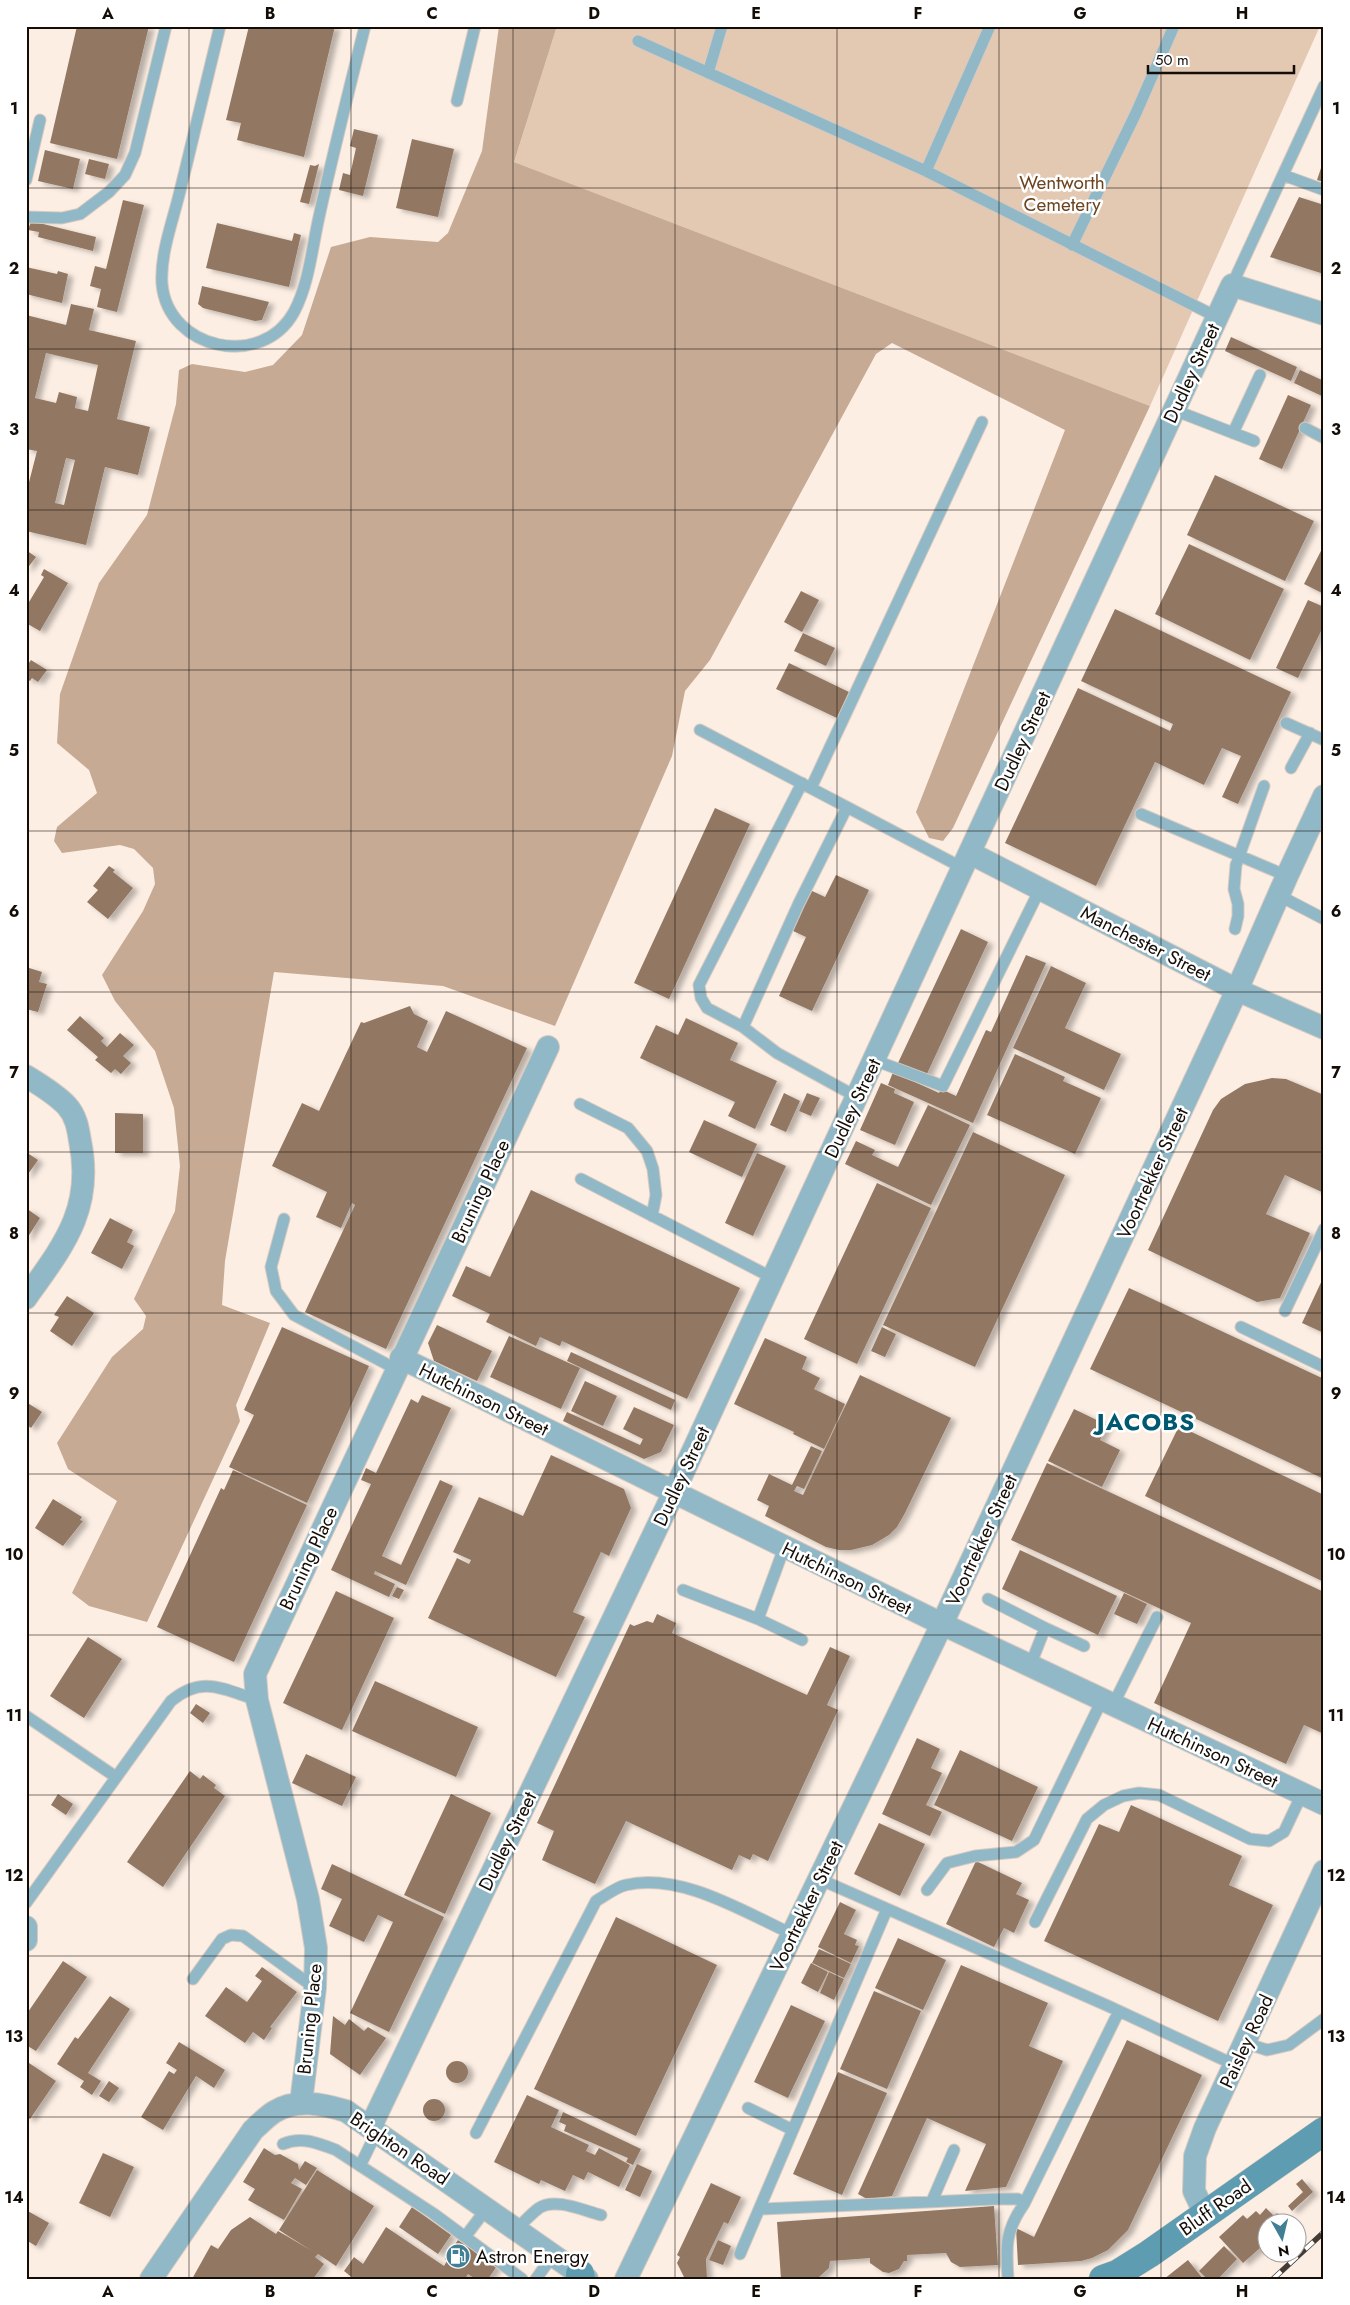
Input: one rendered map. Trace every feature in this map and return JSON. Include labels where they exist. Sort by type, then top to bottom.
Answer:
[{"type":"main road","name":"Bluff Road","points":[[1104,2279],[1117,2274],[1148,2254],[1324,2131]]},
{"type":"street","points":[[1232,285],[1324,314]]},
{"type":"street","name":"Dudley Street","points":[[374,2128],[673,1494],[1232,285]]},
{"type":"street","name":"Voortrekker Street","points":[[626,2279],[942,1624],[1237,990],[1324,796]]},
{"type":"street","name":"Manchester Street","points":[[966,860],[1040,889],[1237,990],[1324,1028]]},
{"type":"street","name":"Bruning Place","points":[[301,2103],[315,1988],[316,1948],[308,1899],[256,1700],[255,1674],[548,1047]]},
{"type":"street","points":[[26,1076],[66,1105],[76,1120],[82,1149],[84,1184],[74,1224],[61,1250],[26,1298]]},
{"type":"street","name":"Hutchinson Street","points":[[399,1364],[1030,1666],[1324,1804]]},
{"type":"street","name":"Paisley Road","points":[[1206,2214],[1194,2191],[1195,2156],[1234,2065],[1324,1871]]},
{"type":"street","points":[[26,1927],[26,1940]]},
{"type":"street","name":"Brighton Road","points":[[151,2279],[253,2130],[275,2111],[301,2103],[321,2104],[346,2111],[374,2128],[583,2277]]},
{"type":"lane","points":[[26,217],[62,218],[80,214],[109,192],[125,175],[135,153],[166,26]]},
{"type":"lane","points":[[220,26],[167,244],[162,282],[168,306],[187,331],[201,340],[222,346],[241,346],[262,341],[276,333],[294,312],[307,272],[365,26]]},
{"type":"lane","points":[[457,101],[474,26]]},
{"type":"lane","points":[[708,73],[722,26]]},
{"type":"lane","points":[[926,171],[990,26]]},
{"type":"lane","points":[[1072,245],[1136,113],[1174,26]]},
{"type":"lane","points":[[638,41],[926,171],[1217,317]]},
{"type":"lane","name":"Dudley Street","points":[[1232,285],[1324,86]]},
{"type":"lane","points":[[26,180],[40,120]]},
{"type":"lane","points":[[1283,175],[1324,190]]},
{"type":"lane","points":[[1233,433],[1260,375]]},
{"type":"lane","points":[[1174,410],[1254,441]]},
{"type":"lane","points":[[857,1097],[777,1053],[743,1027],[707,1008],[700,998],[699,985],[807,785],[819,769],[982,422]]},
{"type":"lane","points":[[1305,428],[1324,438]]},
{"type":"lane","points":[[1286,722],[1324,740]]},
{"type":"lane","points":[[700,730],[847,807],[966,860]]},
{"type":"lane","points":[[1291,768],[1310,733]]},
{"type":"lane","points":[[1235,929],[1238,904],[1234,888],[1236,865],[1264,786]]},
{"type":"lane","points":[[743,1027],[799,902],[847,807]]},
{"type":"lane","points":[[1141,814],[1239,857],[1282,886],[1324,919]]},
{"type":"lane","points":[[874,1060],[943,1086],[1040,889]]},
{"type":"lane","points":[[580,1104],[628,1128],[647,1151],[653,1168],[656,1195],[652,1216]]},
{"type":"lane","points":[[581,1179],[773,1278]]},
{"type":"lane","points":[[284,1219],[271,1267],[276,1291],[294,1315],[399,1364]]},
{"type":"lane","points":[[1285,1311],[1324,1229]]},
{"type":"lane","points":[[1241,1327],[1324,1367]]},
{"type":"lane","points":[[758,1619],[784,1548]]},
{"type":"lane","points":[[683,1590],[758,1619],[802,1640]]},
{"type":"lane","points":[[988,1599],[1084,1646]]},
{"type":"lane","points":[[927,1890],[947,1862],[975,1856],[1016,1852],[1034,1840],[1107,1702],[1157,1617]]},
{"type":"lane","points":[[1030,1666],[1045,1628]]},
{"type":"lane","points":[[26,1903],[171,1701],[192,1688],[212,1685],[256,1700]]},
{"type":"lane","points":[[26,1716],[116,1777]]},
{"type":"lane","points":[[1035,1922],[1087,1819],[1104,1805],[1131,1795],[1159,1795],[1250,1839],[1269,1841],[1284,1832],[1302,1794]]},
{"type":"lane","points":[[819,1879],[1119,2011],[1234,2065]]},
{"type":"lane","points":[[476,2134],[596,1902],[625,1885],[657,1882],[700,1892],[792,1934]]},
{"type":"lane","points":[[740,2254],[887,1909]]},
{"type":"lane","points":[[193,1979],[222,1939],[231,1935],[243,1936],[315,1988]]},
{"type":"lane","points":[[1008,2279],[1007,2252],[1010,2228],[1024,2204],[1119,2011]]},
{"type":"lane","points":[[1245,2043],[1267,2050],[1289,2045],[1324,2019]]},
{"type":"lane","points":[[748,2108],[793,2130]]},
{"type":"lane","points":[[360,2166],[374,2128]]},
{"type":"lane","points":[[283,2144],[291,2140],[318,2142],[336,2150],[465,2237],[522,2279]]},
{"type":"lane","points":[[932,2201],[954,2150]]},
{"type":"lane","points":[[760,2209],[1010,2198],[1018,2199],[1024,2204]]},
{"type":"lane","points":[[516,2229],[541,2207],[550,2204],[565,2205],[601,2215]]},
{"type":"lane","points":[[465,2237],[486,2208]]},
{"type":"lane","points":[[536,2279],[553,2255]]},
{"type":"green space","name":"Wentworth Cemetery","points":[[557,26],[1320,26],[1150,406],[514,162]]},
{"type":"shaded area","points":[[499,26],[557,26],[514,162],[1150,406],[953,828],[943,841],[929,838],[916,812],[1065,430],[892,343],[876,354],[710,660],[685,691],[672,756],[555,1026],[443,986],[274,972],[225,1261],[222,1305],[270,1323],[236,1405],[240,1421],[147,1622],[89,1606],[72,1593],[117,1501],[68,1469],[57,1443],[112,1357],[143,1329],[146,1316],[134,1299],[175,1211],[180,1166],[174,1108],[155,1051],[115,1001],[102,975],[143,911],[155,884],[153,868],[134,849],[120,845],[62,853],[54,841],[57,827],[97,793],[89,770],[57,743],[60,694],[99,583],[147,515],[176,404],[179,370],[192,364],[245,372],[273,365],[302,335],[331,247],[370,237],[438,242],[448,233],[482,151]]},
{"type":"building","points":[[77,26],[149,26],[117,159],[50,143]]},
{"type":"building","points":[[249,26],[335,26],[304,157],[237,140],[241,123],[226,120]]},
{"type":"building","points":[[354,129],[378,135],[363,196],[339,190],[343,173],[350,175],[356,148],[350,146]]},
{"type":"building","points":[[412,139],[454,149],[438,217],[396,208]]},
{"type":"building","points":[[45,150],[80,159],[73,189],[38,181]]},
{"type":"building","points":[[89,159],[109,164],[105,179],[85,174]]},
{"type":"building","points":[[1324,159],[1324,182],[1317,180]]},
{"type":"building","points":[[319,164],[309,204],[300,202],[310,165],[315,166]]},
{"type":"building","points":[[1299,197],[1324,205],[1324,274],[1270,257]]},
{"type":"building","points":[[123,200],[144,205],[117,312],[97,307],[101,289],[90,286],[95,266],[106,269]]},
{"type":"building","points":[[31,221],[96,237],[93,251],[38,237],[39,232],[28,230]]},
{"type":"building","points":[[217,223],[292,241],[294,233],[301,235],[289,287],[206,268]]},
{"type":"building","points":[[26,267],[57,274],[58,271],[68,274],[62,303],[26,294]]},
{"type":"building","points":[[202,286],[269,302],[262,320],[255,321],[203,308],[198,304]]},
{"type":"building","points":[[71,304],[94,309],[89,330],[136,341],[117,419],[150,427],[138,475],[105,467],[86,545],[26,531],[26,494],[37,451],[26,449],[26,315],[66,325]],"holes":[[[46,353],[98,365],[88,411],[75,408],[77,397],[59,392],[56,403],[35,398]],[[66,458],[75,460],[64,505],[55,503]]]},
{"type":"building","points":[[1231,337],[1297,367],[1291,381],[1225,351]]},
{"type":"building","points":[[1300,370],[1324,381],[1322,396],[1294,383]]},
{"type":"building","points":[[1288,395],[1311,405],[1282,469],[1259,459]]},
{"type":"building","points":[[1215,475],[1314,521],[1285,581],[1187,535]]},
{"type":"building","points":[[1189,544],[1284,589],[1250,660],[1155,614]]},
{"type":"building","points":[[1324,545],[1324,594],[1304,584]]},
{"type":"building","points":[[26,550],[36,557],[26,570]]},
{"type":"building","points":[[44,569],[68,583],[40,631],[26,623],[26,607],[44,577],[41,575]]},
{"type":"building","points":[[801,591],[819,600],[802,632],[784,622]]},
{"type":"building","points":[[1308,600],[1324,607],[1324,625],[1298,678],[1276,668]]},
{"type":"building","points":[[1115,609],[1291,692],[1238,804],[1222,797],[1241,756],[1222,748],[1204,785],[1155,762],[1096,886],[1005,843],[1078,688],[1170,731],[1173,724],[1081,681]]},
{"type":"building","points":[[803,633],[835,648],[826,666],[794,651]]},
{"type":"building","points":[[31,660],[47,670],[38,682],[32,678],[30,681],[26,678],[26,667]]},
{"type":"building","points":[[789,663],[851,693],[839,719],[776,689]]},
{"type":"building","points":[[715,808],[750,824],[669,999],[634,983]]},
{"type":"building","points":[[109,866],[115,870],[113,872],[133,888],[108,919],[87,902],[98,890],[93,886]]},
{"type":"building","points":[[836,875],[869,890],[812,1011],[779,996],[806,937],[791,930],[810,890],[825,897]]},
{"type":"building","points":[[961,929],[988,942],[926,1076],[898,1063]]},
{"type":"building","points":[[1026,955],[1046,963],[973,1123],[888,1085],[893,1072],[939,1093],[941,1089],[956,1096],[986,1030],[991,1032]]},
{"type":"building","points":[[1051,966],[1086,983],[1065,1028],[1121,1054],[1104,1090],[1013,1048]]},
{"type":"building","points":[[26,967],[42,972],[39,982],[47,984],[38,1012],[26,1009]]},
{"type":"building","points":[[410,1006],[414,1014],[428,1021],[417,1047],[427,1052],[446,1011],[527,1048],[386,1349],[305,1312],[355,1205],[352,1203],[341,1228],[316,1217],[327,1192],[272,1166],[302,1103],[319,1111],[361,1022],[364,1023]]},
{"type":"building","points":[[80,1016],[104,1038],[101,1041],[107,1047],[120,1033],[134,1045],[123,1056],[131,1063],[121,1074],[115,1069],[111,1073],[95,1060],[98,1057],[67,1030]]},
{"type":"building","points":[[686,1018],[738,1043],[730,1060],[777,1081],[755,1129],[728,1116],[735,1102],[640,1058],[656,1025],[678,1035]]},
{"type":"building","points":[[1015,1054],[1065,1077],[1063,1081],[1101,1098],[1075,1154],[987,1115]]},
{"type":"building","points":[[1272,1078],[1286,1079],[1324,1095],[1324,1193],[1285,1175],[1266,1214],[1310,1233],[1280,1298],[1257,1302],[1148,1250],[1213,1110],[1221,1099],[1245,1084]]},
{"type":"building","points":[[881,1083],[895,1089],[894,1093],[914,1102],[895,1145],[860,1130]]},
{"type":"building","points":[[784,1093],[800,1101],[786,1132],[770,1125]]},
{"type":"building","points":[[807,1093],[820,1098],[811,1116],[799,1111]]},
{"type":"building","points":[[928,1105],[970,1125],[931,1205],[845,1164],[856,1141],[875,1150],[872,1155],[898,1167]]},
{"type":"building","points":[[115,1113],[143,1114],[143,1153],[115,1153]]},
{"type":"building","points":[[704,1120],[757,1144],[742,1177],[689,1152]]},
{"type":"building","points":[[973,1132],[1065,1175],[975,1367],[883,1325]]},
{"type":"building","points":[[26,1152],[38,1160],[26,1177]]},
{"type":"building","points":[[757,1153],[786,1166],[753,1236],[725,1223]]},
{"type":"building","points":[[877,1183],[931,1208],[857,1364],[804,1339]]},
{"type":"building","points":[[531,1190],[740,1288],[687,1399],[562,1341],[560,1346],[540,1337],[536,1346],[486,1322],[490,1314],[452,1296],[466,1266],[490,1277]]},
{"type":"building","points":[[26,1208],[40,1218],[26,1240]]},
{"type":"building","points":[[110,1218],[133,1230],[127,1242],[134,1246],[122,1269],[91,1253]]},
{"type":"building","points":[[1324,1276],[1324,1333],[1302,1323]]},
{"type":"building","points":[[1129,1288],[1324,1379],[1324,1479],[1090,1369]]},
{"type":"building","points":[[67,1296],[94,1313],[72,1346],[50,1331],[59,1317],[54,1315]]},
{"type":"building","points":[[437,1325],[492,1351],[477,1381],[434,1361],[428,1343]]},
{"type":"building","points":[[282,1327],[369,1366],[307,1503],[229,1467],[254,1415],[244,1410]]},
{"type":"building","points":[[882,1327],[896,1334],[885,1357],[871,1351]]},
{"type":"building","points":[[509,1336],[580,1368],[561,1409],[490,1377]]},
{"type":"building","points":[[765,1338],[807,1357],[802,1369],[820,1378],[814,1389],[845,1404],[824,1449],[793,1434],[794,1432],[734,1404]]},
{"type":"building","points":[[571,1352],[675,1400],[671,1410],[567,1361]]},
{"type":"building","points":[[860,1375],[951,1418],[897,1527],[889,1535],[872,1545],[851,1550],[839,1550],[826,1547],[765,1516],[769,1506],[757,1500],[769,1474],[792,1485],[811,1446],[822,1451],[804,1489],[797,1486],[794,1491],[803,1495]]},
{"type":"building","points":[[585,1381],[617,1396],[603,1426],[571,1411]]},
{"type":"building","points":[[422,1395],[451,1408],[382,1556],[401,1565],[440,1480],[453,1486],[406,1585],[375,1571],[374,1574],[395,1584],[389,1597],[331,1570],[371,1484],[361,1480],[366,1468],[376,1473],[411,1399],[418,1403]]},
{"type":"building","points":[[26,1402],[42,1412],[31,1428],[26,1424]]},
{"type":"building","points":[[634,1407],[674,1425],[661,1452],[644,1459],[563,1421],[567,1412],[640,1445],[643,1439],[623,1429]]},
{"type":"building","points":[[1074,1409],[1107,1425],[1100,1440],[1120,1450],[1102,1487],[1048,1461]]},
{"type":"building","points":[[1179,1426],[1324,1495],[1324,1582],[1145,1496]]},
{"type":"building","points":[[551,1455],[624,1489],[631,1508],[609,1556],[601,1552],[573,1612],[585,1617],[556,1677],[428,1618],[457,1558],[469,1564],[471,1560],[453,1552],[479,1497],[523,1516]]},
{"type":"building","points":[[1047,1463],[1324,1592],[1324,1734],[1304,1725],[1286,1764],[1154,1703],[1191,1623],[1011,1540]]},
{"type":"building","points":[[233,1470],[307,1505],[234,1662],[157,1627],[221,1488],[224,1490]]},
{"type":"building","points":[[53,1499],[82,1517],[80,1520],[83,1521],[63,1546],[35,1528]]},
{"type":"building","points":[[1020,1550],[1117,1596],[1098,1635],[1002,1589]]},
{"type":"building","points":[[397,1587],[404,1590],[399,1599],[392,1596]]},
{"type":"building","points":[[336,1591],[394,1618],[342,1730],[283,1703]]},
{"type":"building","points":[[1124,1593],[1147,1604],[1137,1624],[1114,1614]]},
{"type":"building","points":[[657,1614],[676,1623],[672,1633],[807,1695],[830,1647],[850,1656],[827,1705],[838,1710],[768,1861],[753,1854],[750,1860],[739,1855],[732,1870],[626,1821],[595,1884],[542,1860],[554,1831],[537,1823],[630,1624],[634,1626],[647,1621],[653,1623]]},
{"type":"building","points":[[88,1637],[122,1659],[84,1718],[50,1696]]},
{"type":"building","points":[[375,1681],[478,1727],[456,1777],[352,1731]]},
{"type":"building","points":[[196,1704],[210,1713],[203,1723],[190,1713]]},
{"type":"building","points":[[917,1738],[940,1749],[931,1768],[942,1773],[926,1805],[942,1812],[930,1836],[882,1814]]},
{"type":"building","points":[[960,1750],[1038,1787],[1012,1841],[934,1805]]},
{"type":"building","points":[[306,1754],[356,1777],[342,1806],[292,1783]]},
{"type":"building","points":[[190,1771],[200,1779],[203,1775],[216,1785],[214,1788],[225,1796],[163,1887],[127,1862]]},
{"type":"building","points":[[58,1794],[73,1804],[66,1815],[51,1805]]},
{"type":"building","points":[[451,1794],[491,1813],[445,1914],[404,1895]]},
{"type":"building","points":[[1131,1805],[1242,1856],[1229,1885],[1273,1905],[1218,2021],[1044,1941],[1099,1824],[1119,1832]]},
{"type":"building","points":[[879,1823],[925,1844],[900,1896],[854,1874]]},
{"type":"building","points":[[976,1861],[1022,1883],[1016,1894],[1029,1900],[1014,1933],[1004,1928],[994,1947],[946,1924]]},
{"type":"building","points":[[332,1864],[444,1917],[389,2032],[350,2013],[393,1922],[378,1915],[364,1942],[329,1926],[342,1899],[321,1889]]},
{"type":"building","points":[[840,1902],[856,1910],[844,1934],[857,1940],[855,1945],[859,1946],[851,1963],[818,1947]]},
{"type":"building","points":[[616,1917],[717,1965],[636,2136],[534,2089]]},
{"type":"building","points":[[898,1938],[946,1960],[923,2010],[875,1988]]},
{"type":"building","points":[[819,1949],[851,1964],[844,1978],[812,1963]]},
{"type":"building","points":[[63,1961],[87,1977],[36,2051],[26,2045],[26,2011],[28,2012]]},
{"type":"building","points":[[811,1963],[828,1972],[818,1992],[801,1983]]},
{"type":"building","points":[[961,1965],[1048,2003],[1029,2046],[1063,2061],[1006,2187],[965,2191],[986,2144],[927,2118],[892,2196],[867,2199],[858,2194]]},
{"type":"building","points":[[262,1967],[297,1992],[270,2027],[272,2028],[264,2040],[253,2032],[245,2043],[205,2016],[226,1987],[247,2002],[262,1981],[255,1976]]},
{"type":"building","points":[[829,1972],[844,1979],[834,2000],[820,1993]]},
{"type":"building","points":[[874,1991],[921,2011],[887,2089],[840,2069]]},
{"type":"building","points":[[110,1996],[130,2009],[88,2073],[101,2081],[92,2095],[80,2087],[84,2081],[57,2064],[75,2037],[78,2039]]},
{"type":"building","points":[[791,2005],[825,2021],[788,2098],[754,2082]]},
{"type":"building","points":[[333,2016],[345,2025],[349,2019],[364,2031],[368,2027],[386,2038],[360,2075],[330,2054]]},
{"type":"building","points":[[1127,2040],[1202,2075],[1128,2230],[1108,2250],[1092,2258],[1081,2261],[1018,2265],[1016,2228],[1034,2237]]},
{"type":"building","points":[[179,2042],[225,2070],[214,2088],[196,2076],[163,2130],[141,2117],[169,2071],[174,2074],[177,2070],[166,2063]]},
{"type":"building","points":[[26,2061],[56,2081],[30,2119],[26,2117]]},
{"type":"building","points":[[457,2061],[465,2064],[468,2072],[465,2080],[457,2083],[449,2080],[446,2072],[449,2064]]},
{"type":"building","points":[[838,2072],[887,2093],[842,2195],[793,2174]]},
{"type":"building","points":[[109,2081],[119,2088],[109,2102],[99,2096]]},
{"type":"building","points":[[527,2095],[559,2110],[551,2127],[589,2145],[586,2151],[595,2155],[599,2148],[630,2165],[619,2187],[588,2172],[584,2180],[573,2175],[565,2191],[541,2180],[539,2184],[494,2162]]},
{"type":"building","points":[[434,2099],[442,2102],[445,2110],[442,2118],[434,2121],[426,2118],[423,2110],[426,2102]]},
{"type":"building","points":[[563,2112],[641,2149],[633,2165],[626,2162],[628,2158],[564,2131],[566,2125],[559,2122]]},
{"type":"building","points":[[264,2148],[275,2155],[280,2154],[298,2164],[299,2170],[305,2161],[317,2168],[306,2185],[295,2178],[291,2183],[302,2189],[284,2220],[248,2200],[255,2189],[243,2182]]},
{"type":"building","points":[[103,2153],[134,2167],[110,2217],[79,2203]]},
{"type":"building","points":[[637,2164],[652,2171],[640,2197],[625,2190]]},
{"type":"building","points":[[317,2170],[374,2206],[336,2266],[318,2254],[315,2257],[324,2264],[313,2279],[192,2279],[211,2245],[218,2249],[231,2230],[250,2217],[276,2234],[278,2231],[312,2251],[279,2230]]},
{"type":"building","points":[[1302,2179],[1313,2192],[1292,2211],[1288,2206],[1303,2192],[1296,2184]]},
{"type":"building","points":[[711,2183],[741,2197],[728,2224],[724,2222],[706,2259],[707,2279],[685,2279],[677,2263],[680,2257],[677,2255]]},
{"type":"building","points":[[994,2206],[998,2265],[960,2267],[951,2262],[946,2253],[907,2255],[907,2261],[904,2261],[899,2269],[889,2273],[883,2272],[870,2263],[870,2258],[830,2261],[829,2268],[818,2278],[781,2279],[777,2222]]},
{"type":"building","points":[[412,2207],[451,2235],[438,2254],[399,2227]]},
{"type":"building","points":[[26,2210],[49,2223],[36,2246],[26,2240]]},
{"type":"building","points":[[1256,2211],[1258,2213],[1258,2250],[1243,2263],[1219,2237],[1243,2215],[1247,2219]]},
{"type":"building","points":[[386,2227],[444,2266],[447,2261],[445,2259],[458,2240],[497,2266],[488,2279],[475,2279],[468,2274],[465,2279],[354,2279],[344,2271],[354,2257],[363,2264]]},
{"type":"building","points":[[718,2240],[731,2246],[723,2265],[709,2260]]},
{"type":"building","points":[[1224,2246],[1237,2259],[1218,2279],[1207,2279],[1199,2271]]},
{"type":"building","points":[[1188,2260],[1203,2279],[1164,2279]]},
{"type":"railway","points":[[1273,2279],[1324,2232]]},
{"type":"place","name":"Astron Energy","points":[[458,2256]]},
{"type":"district","name":"JACOBS","points":[[1146,1422]]}]
